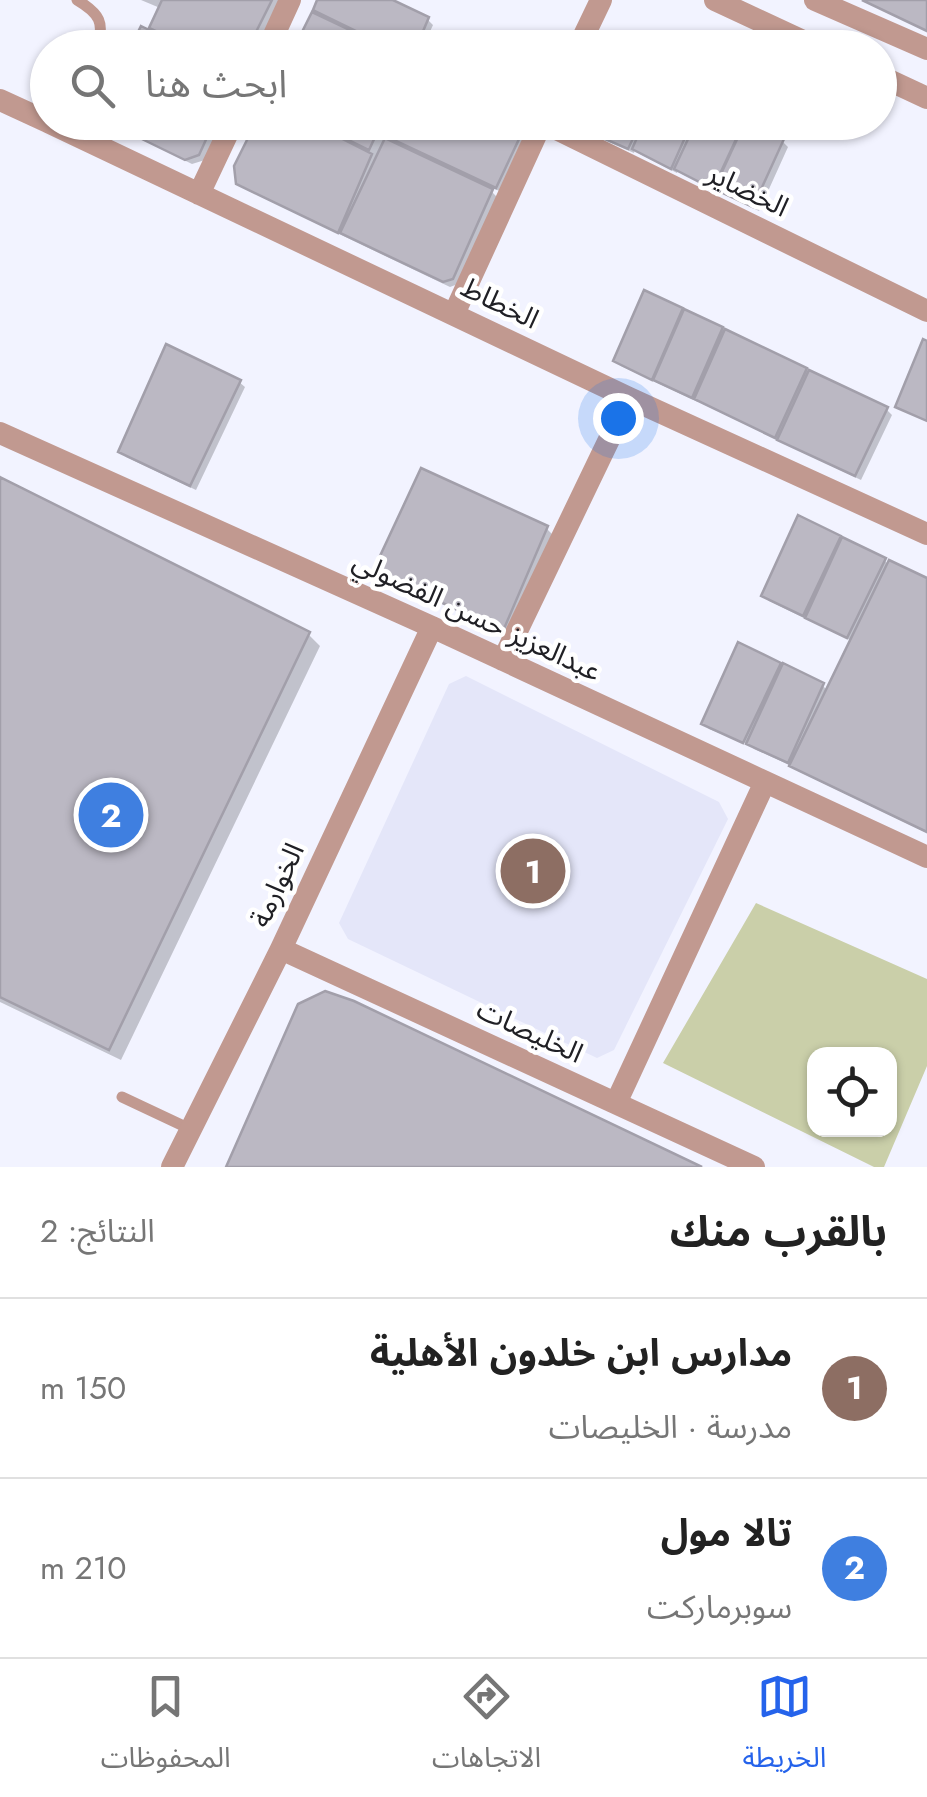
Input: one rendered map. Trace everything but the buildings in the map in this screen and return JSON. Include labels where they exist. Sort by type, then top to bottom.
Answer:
[{"type":"street","points":[[276,30],[290,0]]},
{"type":"street","points":[[587,30],[601,0]]},
{"type":"street","points":[[715,0],[779,30]]},
{"type":"street","points":[[815,0],[884,30]]},
{"type":"street","points":[[897,36],[927,49]]},
{"type":"street","points":[[897,84],[927,98]]},
{"type":"street","name":"الخطاط","points":[[0,100],[30,113]]},
{"type":"street","name":"الخطاط","points":[[87,140],[628,398],[927,534]]},
{"type":"street","points":[[199,194],[224,140]]},
{"type":"street","points":[[454,314],[534,140]]},
{"type":"street","name":"الخضاير","points":[[579,140],[927,310]]},
{"type":"street","points":[[503,660],[628,398]]},
{"type":"street","name":"عبدالعزيز حسن الفضولي","points":[[0,433],[432,627],[927,857]]},
{"type":"street","name":"الخوارمة","points":[[172,1167],[432,627]]},
{"type":"street","points":[[616,1103],[765,782]]},
{"type":"street","name":"الخليصات","points":[[280,949],[754,1167]]},
{"type":"lane","points":[[77,0],[98,17],[102,30]]},
{"type":"lane","points":[[122,1097],[190,1129]]},
{"type":"shaded area","points":[[466,676],[719,802],[728,819],[614,1050],[597,1058],[348,939],[339,923],[449,684]]},
{"type":"green space","points":[[756,903],[927,979],[927,1066],[897,1136],[897,1047],[807,1047],[807,1134],[663,1063]]},
{"type":"green space","points":[[813,1137],[897,1137],[884,1167],[874,1167]]},
{"type":"place","name":"تالا مول","points":[[111,815]]},
{"type":"place","name":"مدارس ابن خلدون الأهلية","points":[[533,871]]}]
